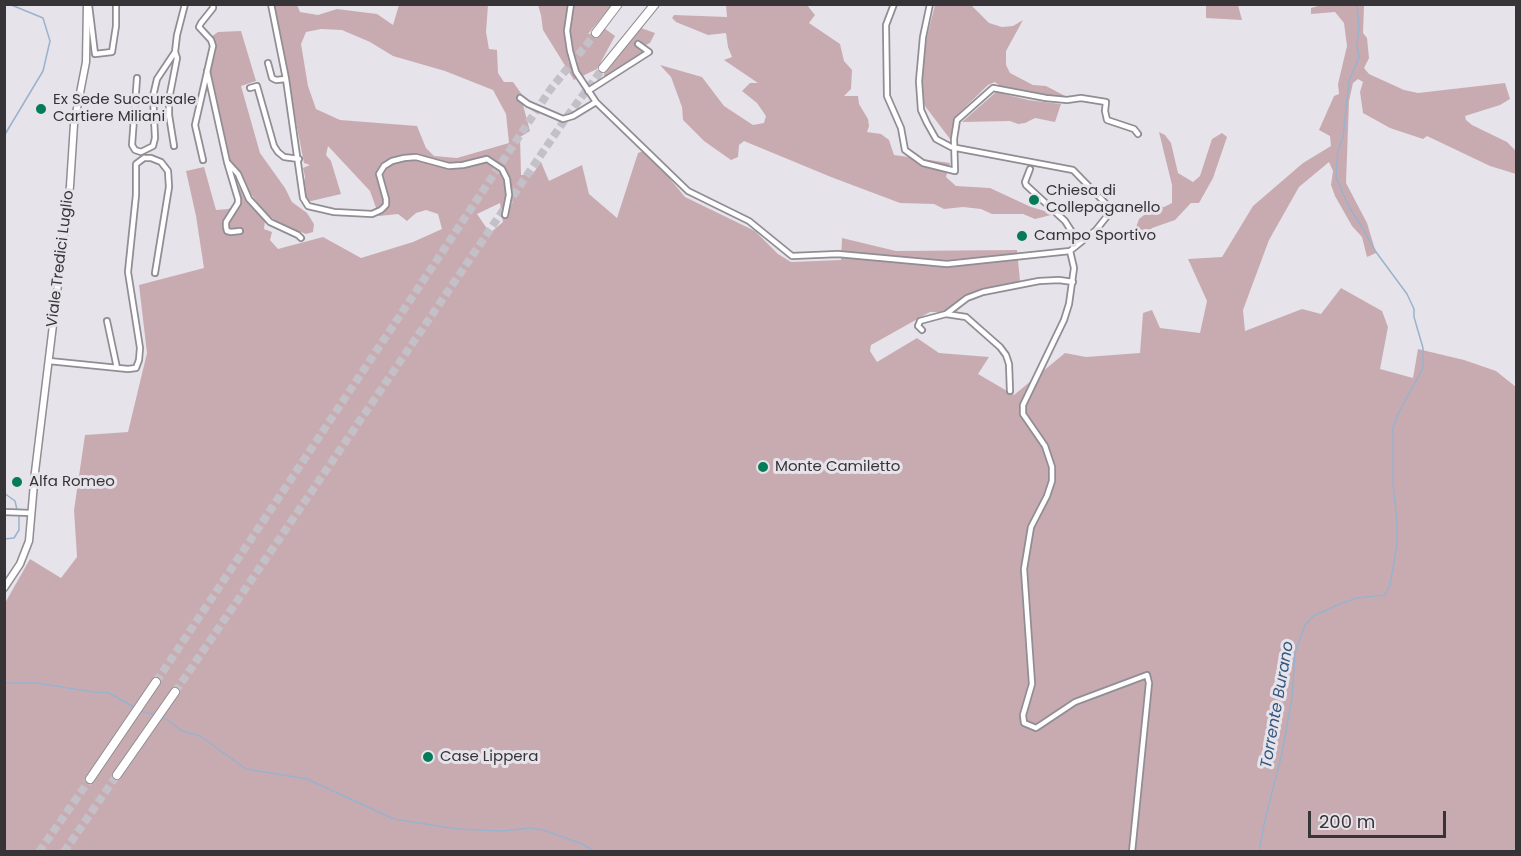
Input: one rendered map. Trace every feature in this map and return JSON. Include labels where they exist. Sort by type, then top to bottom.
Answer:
[{"type":"highway","points":[[596,33],[618,4]]},
{"type":"highway","points":[[603,68],[655,4]]},
{"type":"highway","points":[[90,779],[153,685]]},
{"type":"highway","points":[[117,775],[172,695]]},
{"type":"main road","name":"Viale Tredici Luglio","points":[[4,588],[25,553],[29,541],[70,186],[74,124],[86,62],[88,5]]},
{"type":"street","points":[[94,4],[88,5],[95,54],[112,52],[116,26],[116,4]]},
{"type":"street","points":[[49,361],[136,368],[140,360],[135,306],[128,272],[136,195],[136,164],[142,155],[153,146],[155,138],[153,96],[157,79],[174,52],[185,4]]},
{"type":"street","points":[[203,160],[195,126],[213,46],[211,40],[199,27],[213,8],[213,4]]},
{"type":"street","points":[[271,4],[286,79],[303,198],[308,206],[334,212],[372,214],[379,212],[386,205],[379,174],[384,166],[392,161],[416,157],[449,166],[487,159],[504,172],[509,195],[505,215]]},
{"type":"street","points":[[571,4],[567,31],[570,51],[576,72],[596,102],[688,191],[749,221],[792,256],[838,254],[947,264],[1070,251],[1096,230],[1112,210],[1073,170],[954,148],[936,139],[921,110],[923,36],[930,4]]},
{"type":"street","points":[[894,4],[886,26],[887,96],[901,128],[905,150],[923,163],[955,171],[954,148],[957,120],[993,88],[1046,98],[1067,100],[1081,98],[1106,102],[1107,120],[1134,129],[1138,134]]},
{"type":"street","points":[[588,91],[649,52],[638,44]]},
{"type":"street","points":[[174,52],[177,58],[169,99],[174,146]]},
{"type":"street","points":[[268,63],[272,78],[276,81],[286,79]]},
{"type":"street","points":[[207,70],[238,203],[226,222],[226,227],[227,231],[240,231]]},
{"type":"street","points":[[137,78],[132,145],[142,155],[160,162],[168,171],[169,187],[155,273]]},
{"type":"street","points":[[250,88],[257,86],[274,146],[278,152],[298,159]]},
{"type":"street","points":[[520,98],[528,104],[563,119],[573,116],[596,102]]},
{"type":"street","points":[[227,162],[238,174],[249,200],[270,222],[301,238]]},
{"type":"street","points":[[1030,169],[1026,185],[1065,221],[1079,243]]},
{"type":"street","points":[[1070,251],[1074,268],[1073,282],[1065,320],[1023,405],[1023,414],[1046,446],[1052,467],[1052,481],[1047,496],[1031,527],[1024,569],[1032,684],[1023,715],[1024,723],[1036,728],[1075,702],[1147,675],[1149,683],[1132,852]]},
{"type":"street","points":[[946,314],[958,303],[983,292],[1039,281],[1073,282]]},
{"type":"street","points":[[922,330],[918,326],[920,321],[946,314],[966,318],[1000,347],[1009,364],[1010,391]]},
{"type":"street","points":[[107,321],[117,368]]},
{"type":"street","points":[[4,512],[31,513]]},
{"type":"shaded area","points":[[273,5],[297,5],[300,12],[318,15],[337,9],[377,14],[393,25],[399,5],[488,5],[486,32],[489,49],[497,50],[498,73],[504,82],[513,82],[523,96],[530,131],[520,137],[521,175],[532,175],[541,162],[549,181],[582,165],[589,194],[617,218],[638,153],[646,150],[685,197],[755,231],[778,254],[791,262],[841,260],[842,238],[896,251],[1017,250],[1020,281],[966,297],[943,312],[930,312],[871,345],[870,351],[877,362],[917,338],[939,353],[989,357],[978,374],[1014,395],[1065,353],[1086,357],[1140,353],[1143,313],[1152,310],[1160,328],[1200,333],[1207,301],[1188,259],[1222,257],[1253,206],[1303,163],[1331,146],[1330,136],[1319,130],[1334,96],[1339,94],[1338,84],[1347,46],[1344,23],[1335,12],[1311,14],[1311,8],[1322,5],[1364,5],[1363,33],[1367,38],[1369,58],[1364,68],[1369,74],[1404,90],[1418,93],[1505,83],[1510,99],[1500,105],[1465,116],[1472,125],[1507,142],[1516,151],[1516,174],[1490,166],[1427,136],[1423,139],[1390,128],[1363,113],[1360,92],[1363,82],[1358,79],[1353,83],[1349,101],[1346,183],[1367,223],[1376,253],[1367,257],[1362,237],[1352,226],[1335,196],[1331,185],[1333,171],[1329,162],[1299,187],[1269,240],[1243,310],[1245,331],[1302,309],[1321,314],[1341,288],[1382,311],[1388,327],[1380,369],[1413,378],[1418,349],[1464,360],[1496,371],[1516,387],[1516,851],[5,852],[5,603],[30,559],[61,578],[77,557],[74,510],[85,435],[128,432],[147,353],[139,285],[204,268],[186,171],[204,167],[216,210],[228,209],[240,204],[235,180],[248,201],[265,221],[264,229],[272,232],[270,240],[278,249],[323,237],[361,258],[413,242],[442,229],[438,214],[426,210],[416,213],[407,221],[398,214],[379,216],[370,191],[328,146],[326,155],[331,161],[341,194],[307,202],[301,196],[305,177],[303,168],[310,165],[304,163]],"holes":[[[321,29],[342,30],[370,42],[393,56],[445,71],[493,90],[506,114],[509,143],[457,158],[434,156],[426,148],[417,126],[340,120],[316,109],[308,86],[301,44],[306,32]],[[500,203],[503,222],[490,233],[477,214]]]},
{"type":"shaded area","points":[[538,5],[612,5],[588,34],[600,33],[604,28],[615,36],[597,69],[574,80],[543,30]]},
{"type":"shaded area","points":[[726,5],[807,5],[815,15],[809,23],[840,44],[844,61],[852,70],[851,89],[844,96],[858,96],[859,104],[868,119],[867,132],[881,134],[889,140],[894,155],[950,163],[946,177],[956,186],[990,188],[1031,207],[1055,214],[1035,219],[1023,214],[992,214],[981,209],[963,207],[944,209],[934,204],[900,203],[744,141],[739,145],[738,157],[731,160],[704,141],[683,120],[682,107],[671,77],[660,65],[702,77],[724,106],[753,125],[764,123],[766,116],[757,103],[742,91],[750,83],[758,83],[724,60],[732,57],[726,33],[708,35],[676,22],[672,18],[674,15],[727,17]]},
{"type":"shaded area","points":[[935,5],[971,5],[989,23],[1002,27],[1013,26],[1023,20],[1006,51],[1006,65],[1010,73],[1033,85],[1046,86],[1069,98],[1045,96],[1001,87],[995,82],[988,85],[955,117],[950,139],[922,100],[920,64]]},
{"type":"shaded area","points":[[1206,5],[1238,5],[1242,20],[1206,18]]},
{"type":"shaded area","points":[[641,28],[655,33],[650,43],[642,47],[640,40],[636,41],[637,46],[643,50],[641,56],[604,78],[604,74]]},
{"type":"shaded area","points":[[241,31],[256,81],[241,86],[260,153],[292,202],[307,213],[314,224],[313,232],[306,234],[281,224],[266,214],[235,173],[229,158],[208,74],[216,46],[211,37],[218,32]]},
{"type":"shaded area","points":[[996,92],[1028,100],[1061,104],[1055,122],[1035,118],[1018,124],[1010,121],[962,122]]},
{"type":"shaded area","points":[[1159,132],[1165,135],[1171,143],[1178,173],[1193,182],[1200,176],[1212,139],[1222,133],[1227,137],[1213,178],[1199,203],[1191,203],[1175,220],[1152,228],[1146,236],[1140,236],[1134,233],[1139,219],[1148,212],[1147,203],[1164,207],[1172,203],[1172,185]]},
{"type":"waterway","points":[[4,136],[43,71],[50,41],[43,18],[9,4]]},
{"type":"waterway","name":"Torrente Burano","points":[[1259,852],[1292,698],[1295,653],[1305,625],[1313,616],[1342,603],[1357,598],[1385,595],[1390,585],[1397,545],[1393,485],[1393,427],[1423,368],[1423,348],[1414,309],[1407,294],[1376,252],[1349,207],[1336,177],[1349,81],[1359,57],[1357,4]]},
{"type":"waterway","points":[[4,493],[15,501],[17,510]]},
{"type":"waterway","points":[[4,539],[14,538],[19,530],[19,514]]},
{"type":"waterway","points":[[4,683],[36,683],[109,693],[134,707]]},
{"type":"waterway","points":[[140,711],[156,715]]},
{"type":"waterway","points":[[160,717],[182,731],[200,736],[246,769],[307,779],[394,819],[457,829],[503,831],[530,828],[543,830],[582,844],[596,852]]},
{"type":"tunnel","points":[[156,682],[550,90],[596,33]]},
{"type":"tunnel","points":[[175,692],[566,118],[603,68]]},
{"type":"tunnel","points":[[64,852],[117,775]]},
{"type":"tunnel","points":[[39,852],[90,779]]},
{"type":"place","name":"Ex Sede Succursale Cartiere Miliani","points":[[41,109]]},
{"type":"place","name":"Chiesa di Collepaganello","points":[[1034,200]]},
{"type":"place","name":"Campo Sportivo","points":[[1022,236]]},
{"type":"place","name":"Monte Camiletto","points":[[763,467]]},
{"type":"place","name":"Alfa Romeo","points":[[17,482]]},
{"type":"place","name":"Case Lippera","points":[[428,757]]}]
